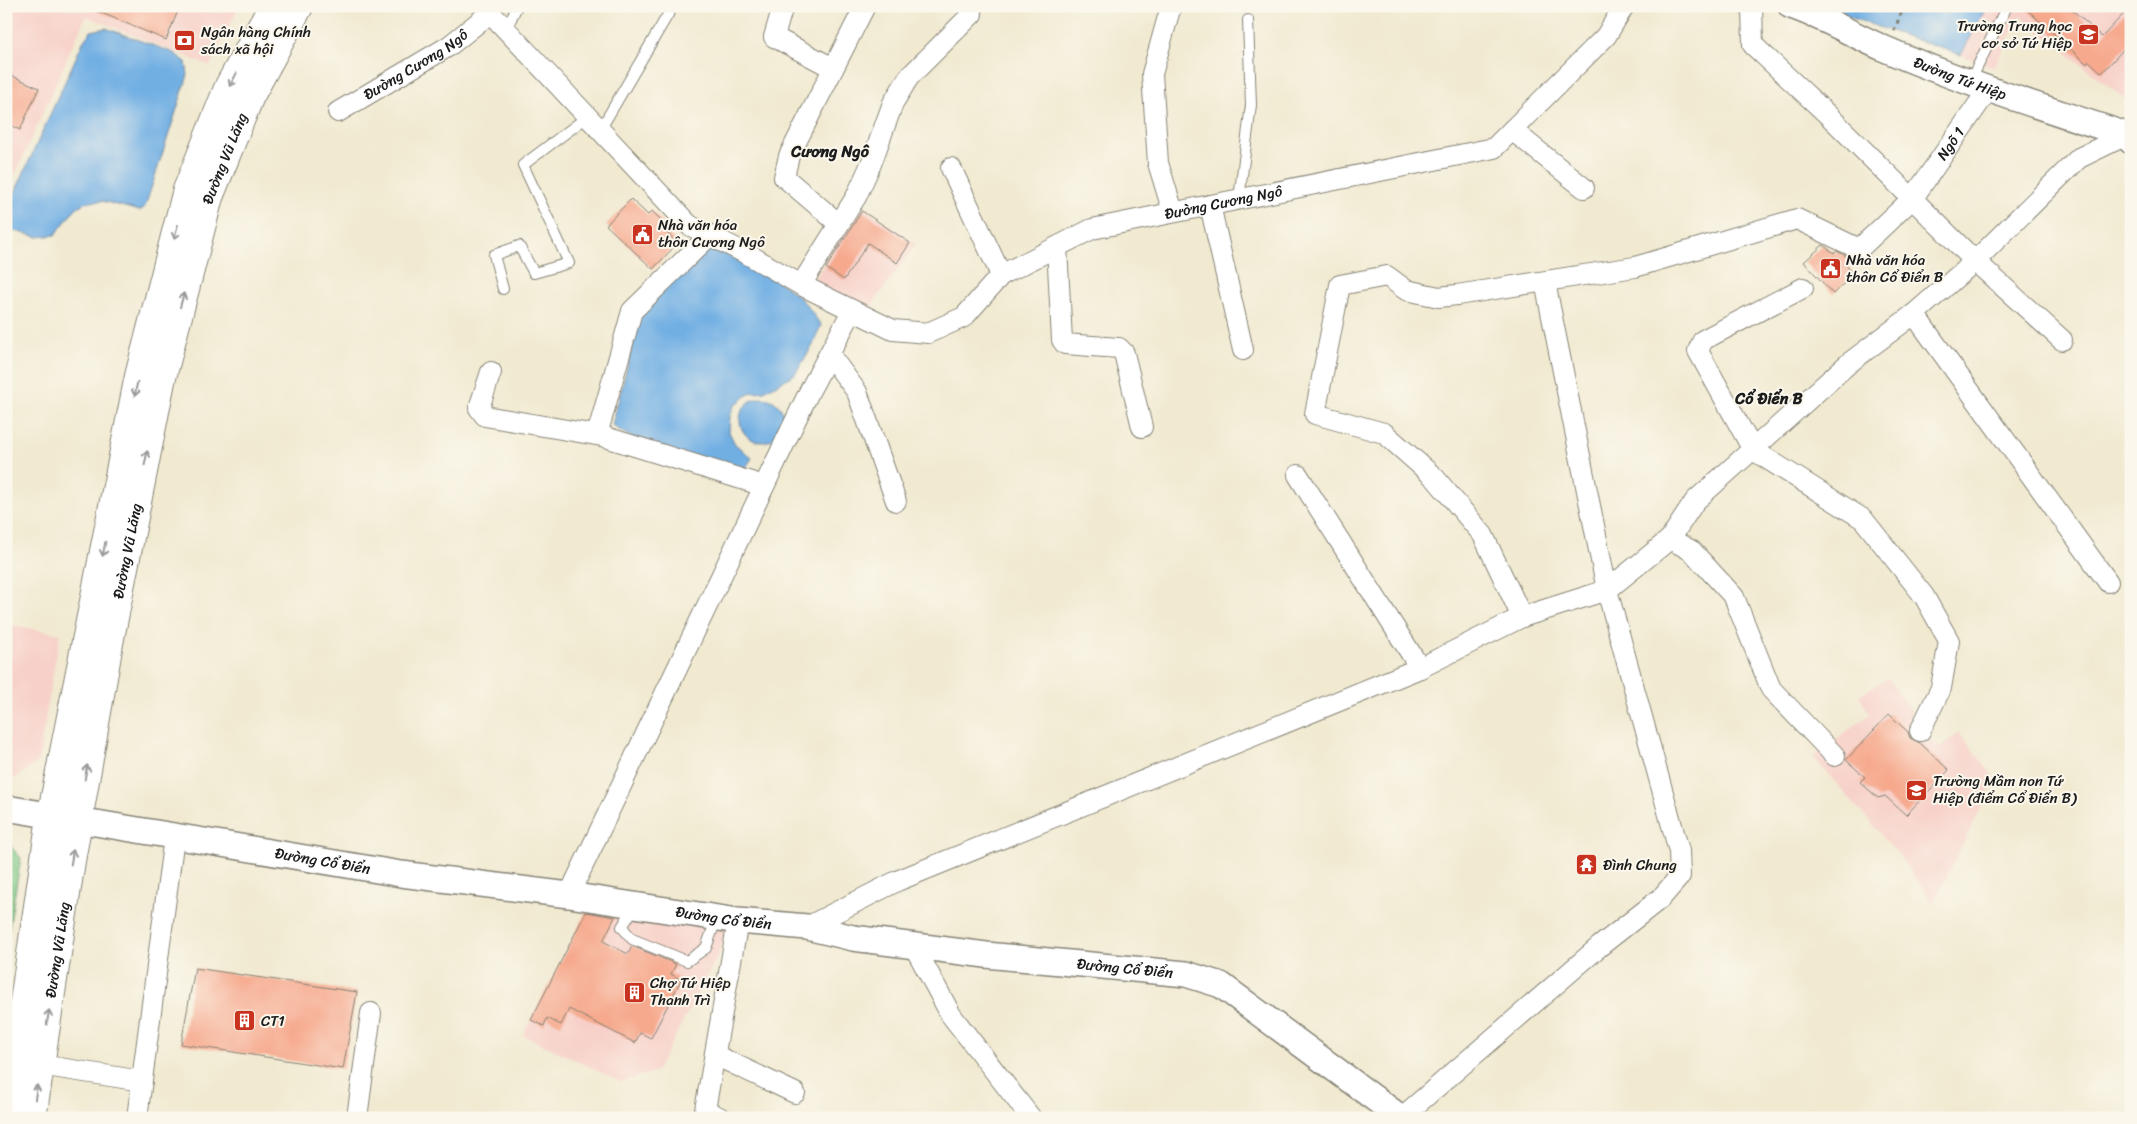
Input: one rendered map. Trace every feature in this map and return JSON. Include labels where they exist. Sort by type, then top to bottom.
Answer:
[{"type":"main road","name":"Đường Vũ Lăng","points":[[223,131],[229,86],[273,6]]},
{"type":"main road","name":"Đường Vũ Lăng","points":[[32,1118],[78,820],[109,643],[129,485],[139,376],[187,190],[223,131],[250,96],[299,6]]},
{"type":"main road","name":"Đường Vũ Lăng","points":[[7,1118],[51,817],[129,485]]},
{"type":"street","points":[[783,6],[774,37],[833,68]]},
{"type":"street","points":[[839,224],[784,176],[789,156],[865,6]]},
{"type":"street","points":[[1171,6],[1152,74],[1158,163],[1173,212]]},
{"type":"street","name":"Đường Cương Ngô","points":[[338,112],[449,46],[487,10],[689,225],[801,285],[893,330],[928,333],[964,317],[1001,275],[1092,229],[1494,148],[1606,36],[1624,6]]},
{"type":"street","points":[[1752,6],[1753,45],[1913,198],[1975,261],[2062,340]]},
{"type":"street","name":"Đường Tứ Hiệp","points":[[1806,8],[1885,49],[1979,86],[2129,135]]},
{"type":"street","points":[[801,285],[856,197],[871,164],[893,103],[909,77],[972,14]]},
{"type":"street","name":"Ngõ 1","points":[[1545,282],[1635,266],[1797,219],[1859,249],[1913,198],[1979,86]]},
{"type":"street","points":[[1512,130],[1584,188]]},
{"type":"street","points":[[807,927],[898,881],[1420,668],[1522,617],[1607,590],[1670,539],[1695,501],[1849,363],[1914,314],[1975,261],[2078,158],[2129,135]]},
{"type":"street","points":[[951,168],[1001,275]]},
{"type":"street","points":[[1210,205],[1243,350]]},
{"type":"street","points":[[598,435],[632,311],[710,235]]},
{"type":"street","points":[[1057,247],[1062,340],[1065,344],[1119,348],[1124,352],[1142,427]]},
{"type":"street","points":[[1401,1118],[1600,946],[1661,898],[1680,876],[1679,851],[1607,590],[1545,282],[1439,297],[1406,290],[1387,276],[1340,285],[1315,414],[1384,433],[1435,478],[1483,535],[1522,617]]},
{"type":"street","points":[[1803,288],[1703,340],[1698,351],[1753,450],[1863,519],[1924,596],[1949,641],[1941,688],[1920,731]]},
{"type":"street","points":[[569,895],[764,486],[852,311]]},
{"type":"street","points":[[1914,314],[2108,582]]},
{"type":"street","points":[[830,354],[857,392],[896,501]]},
{"type":"street","points":[[491,372],[479,408],[485,416],[598,435],[764,486]]},
{"type":"street","points":[[1298,475],[1420,668]]},
{"type":"street","points":[[1670,539],[1692,551],[1734,597],[1771,689],[1835,756]]},
{"type":"street","name":"Đường Cổ Điển","points":[[6,808],[401,874],[569,895],[728,919],[807,927],[854,938],[1186,974],[1221,985],[1401,1118]]},
{"type":"street","points":[[137,1118],[174,837]]},
{"type":"street","points":[[710,1115],[714,1055],[728,919]]},
{"type":"street","points":[[914,946],[951,1015],[1031,1118]]},
{"type":"street","points":[[357,1118],[371,1013]]},
{"type":"street","points":[[714,1055],[795,1093]]},
{"type":"street","points":[[40,1065],[142,1081]]},
{"type":"lane","points":[[506,30],[517,6]]},
{"type":"lane","points":[[503,289],[494,255],[519,246],[534,273],[569,263],[524,165],[594,123],[673,6]]},
{"type":"lane","points":[[1979,86],[2007,6]]},
{"type":"lane","points":[[1239,199],[1251,105],[1248,20]]},
{"type":"lane","points":[[636,905],[622,927],[632,939],[687,961],[706,948],[728,919]]},
{"type":"path","points":[[1892,36],[1904,6]]},
{"type":"shaded area","points":[[6,6],[239,6],[210,66],[86,16],[6,195]]},
{"type":"shaded area","name":"Trường Trung học cơ sở Tứ Hiệp","points":[[1987,6],[2131,6],[2131,92],[2125,99],[2020,16],[1994,67],[1961,55]]},
{"type":"shaded area","points":[[861,206],[916,244],[866,313],[816,285],[815,278]]},
{"type":"shaded area","points":[[6,624],[60,634],[38,762],[6,784]]},
{"type":"shaded area","name":"Trường Mầm non Tứ Hiệp (điểm Cổ Điển B)","points":[[1888,678],[1911,710],[1911,725],[1941,748],[1958,732],[1996,779],[1933,903],[1898,854],[1813,757],[1870,714],[1859,695]]},
{"type":"shaded area","points":[[591,902],[727,922],[721,949],[657,1071],[621,1082],[523,1035]]},
{"type":"green space","points":[[6,841],[21,858],[6,946]]},
{"type":"water","points":[[1834,6],[1911,6],[1919,10],[1921,6],[1987,6],[1961,55],[1832,11]]},
{"type":"water","points":[[106,28],[174,53],[186,62],[188,75],[145,207],[140,211],[102,201],[86,202],[76,208],[55,235],[38,237],[8,229],[6,212],[83,42],[91,31]]},
{"type":"water","points":[[711,247],[746,262],[789,289],[802,300],[821,325],[813,345],[795,374],[764,391],[750,393],[734,406],[730,416],[729,432],[735,444],[752,458],[745,469],[693,458],[658,448],[641,442],[612,425],[643,305]]},
{"type":"water","points":[[758,398],[766,398],[778,404],[784,420],[778,436],[766,442],[758,442],[746,436],[740,424],[740,416],[746,404]]},
{"type":"building","points":[[85,6],[180,6],[166,40]]},
{"type":"building","points":[[2023,6],[2068,6],[2102,37],[2131,6],[2131,41],[2102,73],[2089,61],[2087,64]]},
{"type":"building","points":[[6,73],[39,88],[20,130],[6,123]]},
{"type":"building","name":"Nhà văn hóa thôn Cương Ngô","points":[[631,199],[648,215],[652,211],[663,222],[659,226],[678,243],[653,269],[606,225]]},
{"type":"building","points":[[862,211],[910,243],[897,263],[868,243],[844,280],[826,268]]},
{"type":"building","name":"Nhà văn hóa thôn Cổ Điển B","points":[[1823,245],[1834,253],[1837,251],[1848,257],[1849,261],[1845,264],[1854,274],[1833,294],[1804,262]]},
{"type":"building","points":[[1889,714],[1908,732],[1910,738],[1920,743],[1949,770],[1906,815],[1885,796],[1878,798],[1860,782],[1865,777],[1846,760]]},
{"type":"building","points":[[586,912],[615,917],[603,941],[628,954],[632,946],[676,964],[671,974],[681,980],[651,1038],[640,1033],[635,1043],[569,1009],[561,1025],[547,1018],[544,1026],[531,1020]]},
{"type":"building","name":"CT1","points":[[195,968],[357,992],[343,1069],[181,1044]]},
{"type":"place","name":"Trường Trung học cơ sở Tứ Hiệp","points":[[2088,35]]},
{"type":"place","name":"Ngân hàng Chính sách xã hội","points":[[185,41]]},
{"type":"place","name":"Nhà văn hóa thôn Cương Ngô","points":[[642,234]]},
{"type":"place","name":"Nhà văn hóa thôn Cổ Điển B","points":[[1830,269]]},
{"type":"place","name":"Trường Mầm non Tứ Hiệp (điểm Cổ Điển B)","points":[[1917,790]]},
{"type":"place","name":"Đình Chung","points":[[1587,865]]},
{"type":"place","name":"Chợ Tứ Hiệp Thanh Trì","points":[[634,992]]},
{"type":"place","name":"CT1","points":[[245,1021]]},
{"type":"district","name":"Cương Ngô","points":[[830,151]]},
{"type":"district","name":"Cổ Điển B","points":[[1769,398]]}]
